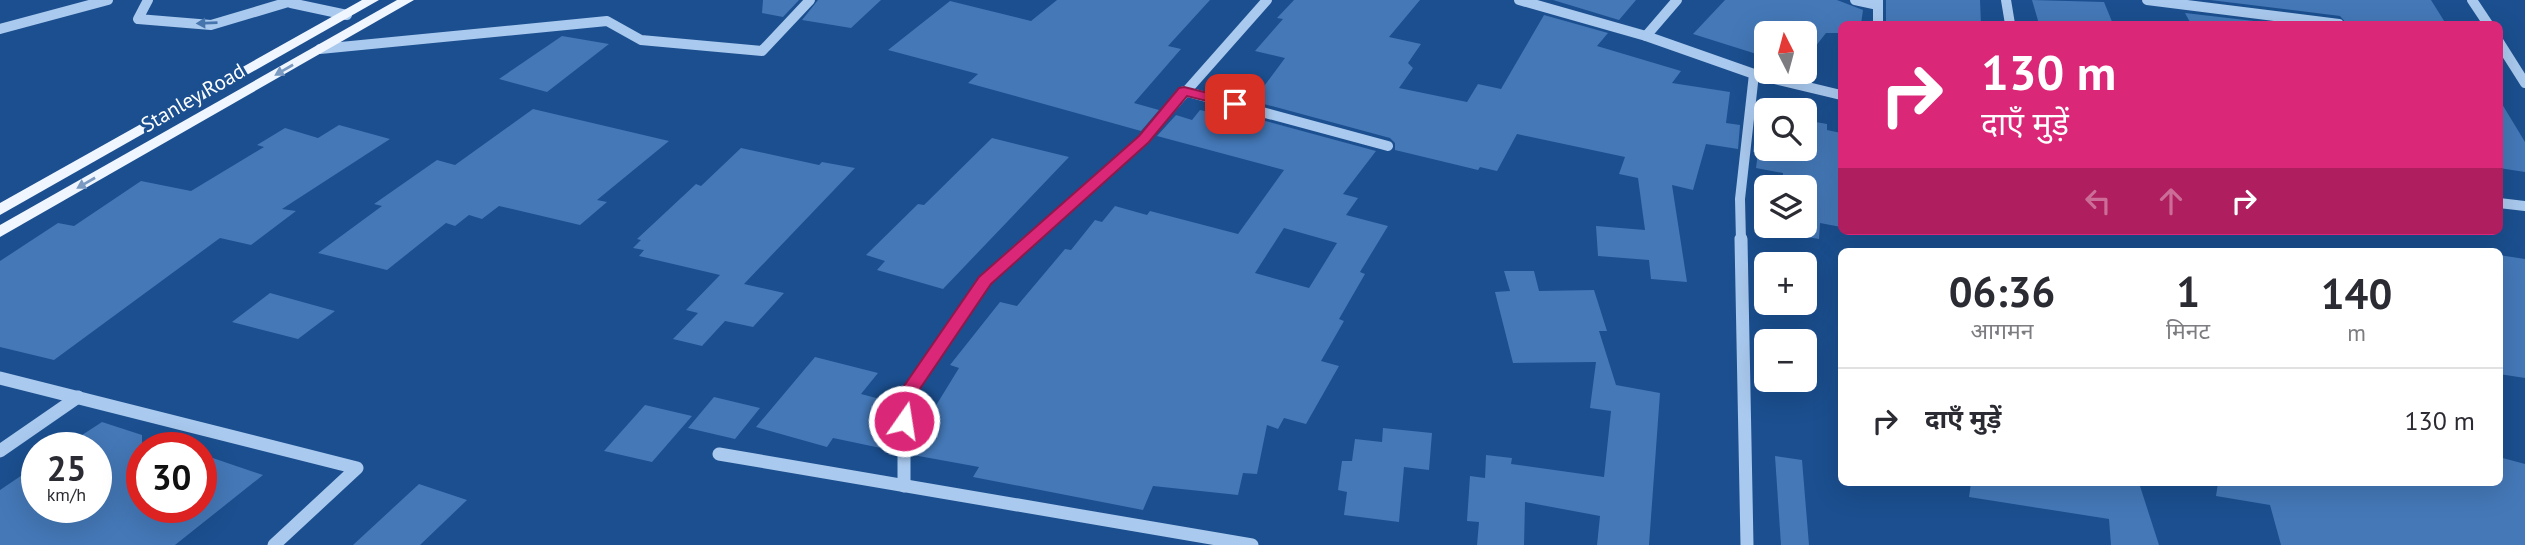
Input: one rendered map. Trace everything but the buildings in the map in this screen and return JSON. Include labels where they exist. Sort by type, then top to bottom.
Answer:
[{"type":"main road","name":"Stanley Road","points":[[0,210],[372,0]]},
{"type":"main road","name":"Stanley Road","points":[[0,232],[407,0]]},
{"type":"street","points":[[0,29],[108,0]]},
{"type":"street","points":[[148,0],[138,19],[211,25],[293,2],[346,15]]},
{"type":"street","points":[[320,49],[607,21],[641,40],[762,51],[810,0]]},
{"type":"street","points":[[904,486],[904,399],[985,280],[1144,139],[1267,0]]},
{"type":"street","points":[[1646,36],[1676,0]]},
{"type":"street","points":[[1854,0],[1878,3],[1878,21]]},
{"type":"street","points":[[2007,0],[2010,21]]},
{"type":"street","points":[[2147,0],[2315,21]]},
{"type":"street","points":[[2472,0],[2486,21]]},
{"type":"street","points":[[1525,1],[1646,36],[1754,74],[1740,199],[1747,545]]},
{"type":"street","points":[[2503,48],[2525,83]]},
{"type":"street","points":[[1795,84],[1838,94]]},
{"type":"street","points":[[1184,91],[1388,146]]},
{"type":"street","points":[[2503,203],[2525,206]]},
{"type":"street","points":[[0,378],[358,468],[274,545]]},
{"type":"street","points":[[0,451],[78,397]]},
{"type":"street","points":[[719,454],[1252,545]]},
{"type":"route","points":[[904,421],[904,399],[985,280],[1144,139],[1184,91],[1235,104]]}]
